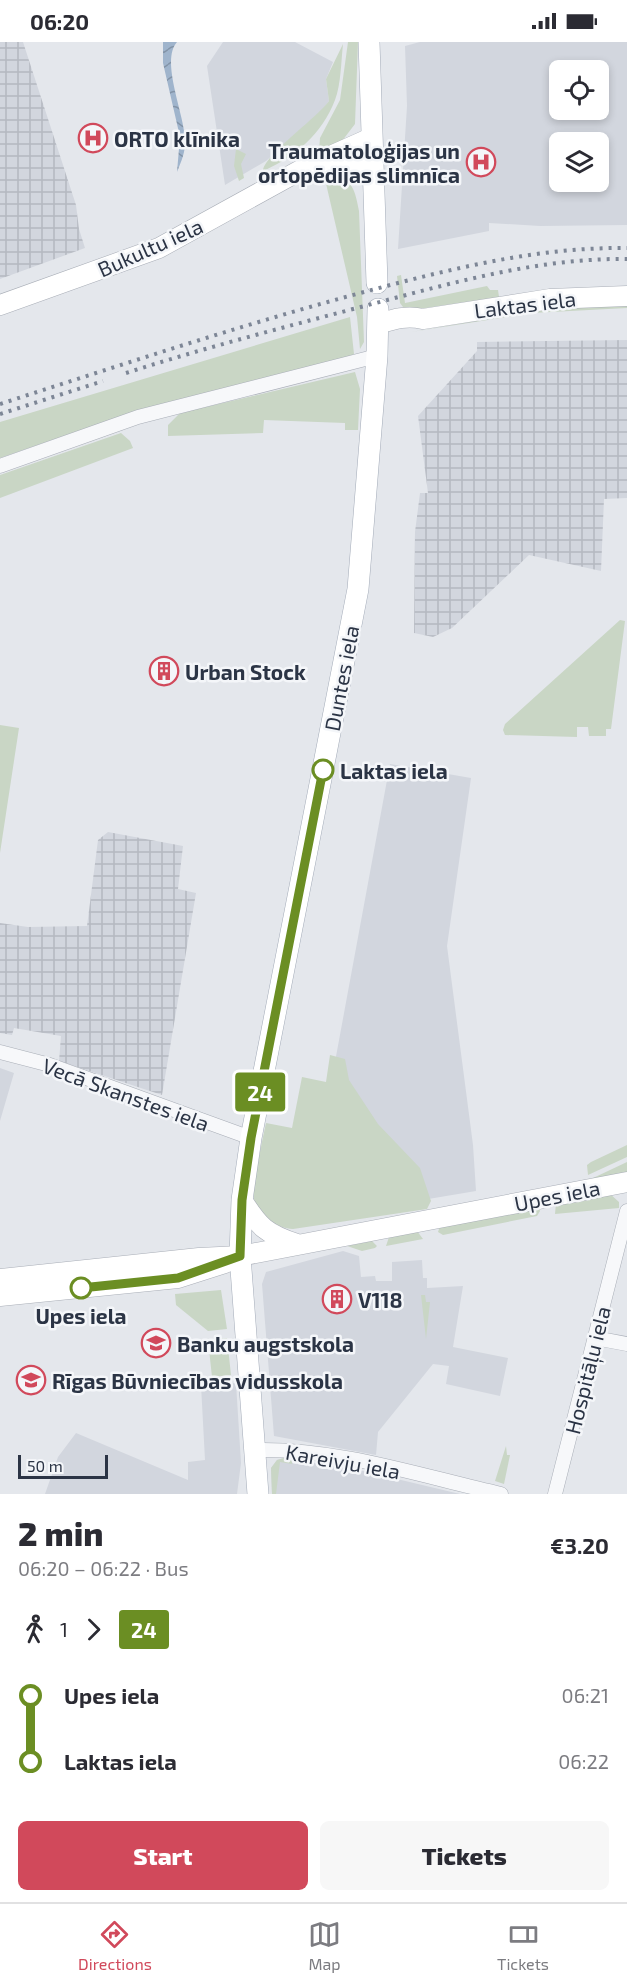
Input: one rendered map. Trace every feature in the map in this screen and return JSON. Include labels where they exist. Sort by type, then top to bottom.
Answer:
[{"type":"main road","points":[[369,42],[377,283]]},
{"type":"main road","name":"Duntes iela","points":[[258,1494],[240,1256],[242,1200],[251,1138],[358,589],[377,356],[378,317]]},
{"type":"street","name":"Bukultu iela","points":[[0,305],[159,248],[294,174],[371,138]]},
{"type":"street","name":"Bukultu iela","points":[[294,174],[339,168],[372,169]]},
{"type":"street","name":"Laktas iela","points":[[378,317],[423,319],[550,299],[627,296]]},
{"type":"street","points":[[0,466],[138,417],[377,356]]},
{"type":"street","name":"Vecā Skanstes iela","points":[[0,1052],[50,1065],[251,1138]]},
{"type":"street","name":"Upes iela","points":[[240,1256],[627,1182]]},
{"type":"street","points":[[242,1200],[259,1226],[275,1237],[300,1245]]},
{"type":"street","name":"Hospitāļu iela","points":[[555,1494],[627,1211]]},
{"type":"street","points":[[0,1279],[199,1258],[240,1256]]},
{"type":"street","points":[[0,1296],[178,1278],[240,1256]]},
{"type":"street","points":[[595,1338],[627,1344]]},
{"type":"street","name":"Kareivju iela","points":[[255,1450],[297,1451],[368,1462],[501,1494]]},
{"type":"shaded area","points":[[0,42],[23,42],[76,205],[79,229],[85,248],[0,279]]},
{"type":"shaded area","points":[[223,42],[295,42],[333,62],[326,79],[329,101],[321,112],[266,161],[225,185],[207,66]]},
{"type":"shaded area","name":"Traumatoloģijas un ortopēdijas slimnīca","points":[[420,42],[627,42],[627,225],[540,226],[489,223],[489,231],[398,249],[407,106],[405,46]]},
{"type":"shaded area","points":[[627,340],[627,498],[604,499],[601,571],[529,555],[452,628],[433,637],[414,633],[415,532],[420,493],[428,493],[418,416],[477,351],[477,342]]},
{"type":"shaded area","points":[[390,764],[471,778],[447,946],[473,1145],[476,1191],[321,1217],[330,1089]]},
{"type":"shaded area","points":[[108,832],[183,846],[178,889],[196,893],[162,1095],[59,1061],[61,1036],[14,1028],[12,1035],[0,1033],[0,923],[28,927],[87,926],[98,840]]},
{"type":"shaded area","points":[[0,1068],[14,1073],[0,1121]]},
{"type":"shaded area","points":[[343,1251],[359,1256],[361,1277],[375,1276],[376,1281],[392,1281],[392,1262],[422,1260],[423,1278],[427,1278],[427,1288],[463,1286],[453,1347],[508,1358],[500,1396],[446,1384],[449,1366],[433,1364],[378,1432],[376,1455],[274,1436],[262,1284],[266,1272]]},
{"type":"shaded area","points":[[236,1383],[241,1463],[237,1494],[45,1494],[58,1457],[76,1433],[188,1480],[188,1462],[205,1460],[201,1385]]},
{"type":"shaded area","points":[[284,1458],[359,1470],[460,1494],[272,1494],[271,1468],[277,1460]]},
{"type":"green space","points":[[348,42],[358,42],[355,124],[342,141],[319,151],[320,138],[340,100]]},
{"type":"green space","points":[[343,44],[337,94],[323,123],[306,143],[286,159],[263,171],[272,156],[329,101],[326,79]]},
{"type":"green space","points":[[236,149],[246,154],[241,164],[244,178],[239,181],[234,166]]},
{"type":"green space","points":[[324,175],[341,178],[350,184],[359,211],[364,342],[360,349],[357,317]]},
{"type":"green space","points":[[401,275],[405,303],[487,286],[490,290],[498,290],[499,297],[406,311],[400,303],[397,276]]},
{"type":"green space","points":[[627,305],[627,308],[532,313],[411,332],[553,308]]},
{"type":"green space","points":[[350,317],[354,354],[348,357],[139,410],[0,458],[0,422]]},
{"type":"green space","points":[[355,372],[360,389],[358,430],[345,430],[345,423],[264,420],[263,433],[168,436],[168,425],[180,413]]},
{"type":"green space","points":[[121,433],[130,441],[133,448],[0,498],[0,475]]},
{"type":"green space","points":[[620,620],[625,621],[611,729],[606,729],[606,736],[589,736],[588,727],[577,727],[577,737],[505,735],[503,730],[505,724]]},
{"type":"green space","points":[[0,725],[19,728],[0,853]]},
{"type":"green space","points":[[330,1055],[345,1059],[349,1080],[378,1124],[420,1168],[431,1201],[427,1209],[293,1229],[275,1224],[259,1211],[254,1193],[266,1123],[292,1128],[302,1077],[326,1082]]},
{"type":"green space","points":[[627,1145],[627,1157],[588,1175],[587,1165]]},
{"type":"green space","points":[[627,1162],[627,1174],[591,1179]]},
{"type":"green space","points":[[609,1193],[619,1202],[619,1208],[555,1214],[556,1203]]},
{"type":"green space","points":[[539,1208],[537,1216],[443,1235],[438,1232],[440,1226]]},
{"type":"green space","points":[[417,1231],[423,1239],[386,1246],[389,1237]]},
{"type":"green space","points":[[372,1241],[377,1246],[375,1248],[362,1251],[347,1246]]},
{"type":"green space","points":[[221,1290],[227,1329],[208,1331],[176,1305],[175,1294]]},
{"type":"green space","points":[[421,1295],[425,1295],[426,1302],[430,1302],[426,1339]]},
{"type":"green space","points":[[227,1338],[231,1375],[212,1377],[208,1340]]},
{"type":"green space","points":[[506,1446],[507,1455],[510,1455],[504,1484],[495,1481]]},
{"type":"green space","points":[[284,1458],[293,1460],[292,1464],[280,1462],[276,1494],[272,1494],[271,1468],[277,1460]]},
{"type":"water","points":[[163,42],[177,42],[172,51],[172,75],[185,144],[177,172],[180,137],[163,63]]},
{"type":"railway","points":[[0,404],[272,318],[429,275],[527,255],[627,248]]},
{"type":"railway","points":[[126,373],[248,337],[466,280],[530,267],[627,259]]},
{"type":"railway","points":[[0,414],[103,381]]},
{"type":"bus line","name":"24","points":[[81,1288],[178,1278],[216,1267],[240,1256],[242,1200],[251,1138],[323,770]]},
{"type":"place","name":"ORTO klīnika","points":[[93,138]]},
{"type":"place","name":"Traumatoloģijas un ortopēdijas slimnīca","points":[[481,162]]},
{"type":"place","name":"Urban Stock","points":[[164,671]]},
{"type":"place","name":"Laktas iela","points":[[323,770]]},
{"type":"place","name":"Upes iela","points":[[81,1288]]},
{"type":"place","name":"V118","points":[[337,1299]]},
{"type":"place","name":"Banku augstskola","points":[[156,1343]]},
{"type":"place","name":"Rīgas Būvniecības vidusskola","points":[[31,1380]]}]
